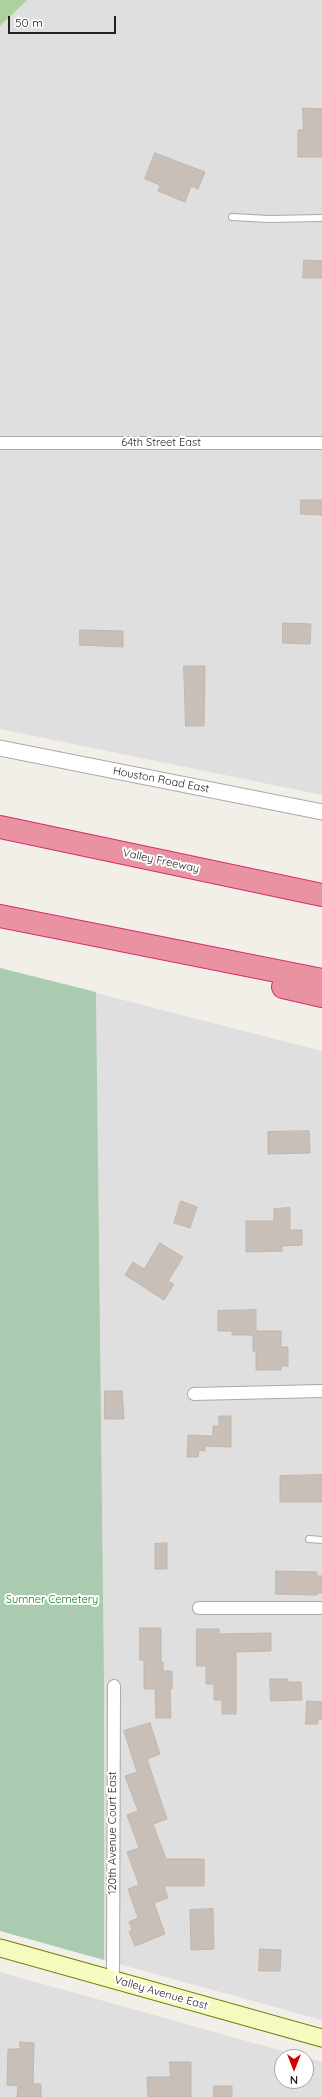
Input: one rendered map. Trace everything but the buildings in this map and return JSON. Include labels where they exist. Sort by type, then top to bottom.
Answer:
[{"type":"highway","name":"Valley Freeway","points":[[0,827],[318,894]]},
{"type":"highway","points":[[0,916],[322,980]]},
{"type":"highway","points":[[112,938],[200,966],[322,996]]},
{"type":"main road","name":"Valley Avenue East","points":[[0,1948],[322,2038]]},
{"type":"street","name":"64th Street East","points":[[0,443],[322,443]]},
{"type":"street","name":"Houston Road East","points":[[0,748],[322,812]]},
{"type":"street","points":[[194,1394],[322,1391]]},
{"type":"street","points":[[199,1608],[322,1608]]},
{"type":"street","name":"120th Avenue Court East","points":[[113,1980],[114,1686]]},
{"type":"lane","points":[[232,217],[269,219],[322,218]]},
{"type":"lane","points":[[308,1539],[322,1540]]},
{"type":"shaded area","points":[[0,0],[322,0],[322,795],[0,729]]},
{"type":"shaded area","points":[[96,993],[322,1051],[322,2020],[104,1960]]},
{"type":"shaded area","points":[[0,1972],[275,2049],[274,2049],[274,2089],[314,2089],[314,2060],[322,2062],[322,2097],[0,2097]]},
{"type":"green space","points":[[0,0],[27,0],[0,26]]},
{"type":"green space","name":"Sumner Cemetery","points":[[0,968],[96,992],[104,1683],[104,1960],[0,1931]]}]
